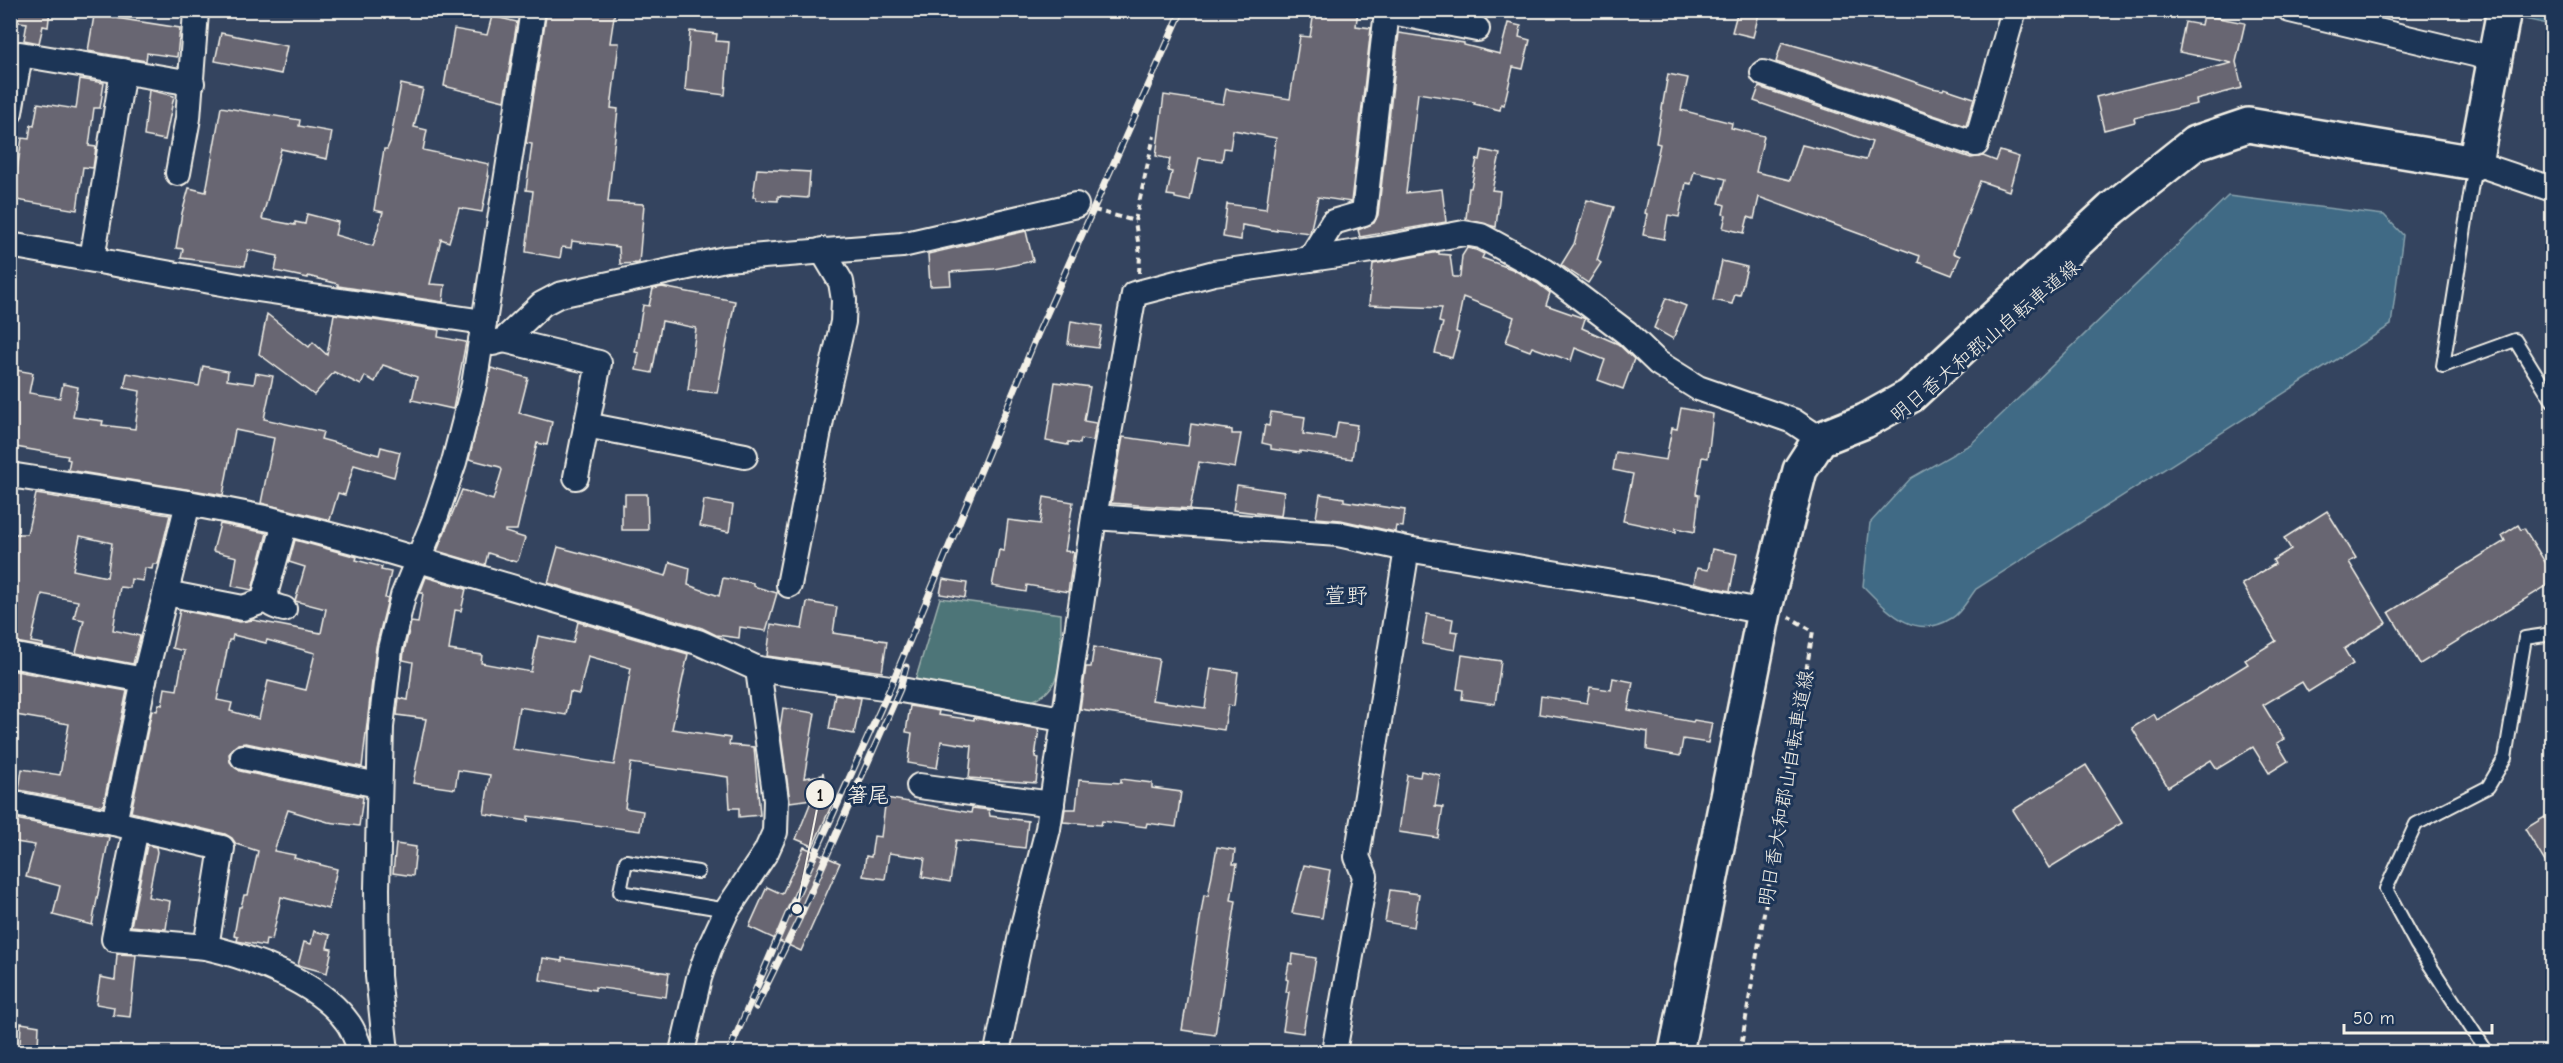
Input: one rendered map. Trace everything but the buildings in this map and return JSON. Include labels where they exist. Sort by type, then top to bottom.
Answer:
[{"type":"street","points":[[386,1053],[377,939],[378,785],[381,727],[390,649],[404,596],[434,521],[454,462],[490,334],[533,10]]},
{"type":"street","points":[[1763,73],[1976,144],[2014,10]]},
{"type":"street","points":[[2475,163],[2504,10]]},
{"type":"street","points":[[1310,259],[1333,222],[1364,213],[1387,11],[1477,29]]},
{"type":"street","points":[[2295,11],[2496,51]]},
{"type":"street","points":[[178,173],[192,83],[196,12]]},
{"type":"street","points":[[10,112],[20,54],[192,83]]},
{"type":"street","points":[[92,260],[123,71]]},
{"type":"street","points":[[1676,1053],[1776,614],[1800,470],[1821,439],[1865,421],[1910,396],[2112,209],[2195,143],[2248,125],[2475,163],[2553,189]]},
{"type":"street","points":[[490,334],[559,295],[725,259],[918,242],[1076,205]]},
{"type":"street","points":[[997,1053],[1052,804],[1062,718],[1094,517],[1134,294],[1214,273],[1464,233],[1480,236],[1545,271],[1627,333],[1658,363],[1698,388],[1793,421],[1821,439]]},
{"type":"street","points":[[10,245],[490,334],[599,363],[576,477]]},
{"type":"street","points":[[789,585],[823,410],[843,322],[844,300],[841,282],[822,250]]},
{"type":"street","points":[[586,425],[746,456]]},
{"type":"street","points":[[10,475],[188,503],[285,523],[418,559],[698,642],[758,669],[890,688],[1062,718]]},
{"type":"street","points":[[188,503],[144,680],[125,826],[114,939],[206,947],[227,952],[278,972],[325,1000],[345,1018],[361,1053]]},
{"type":"street","points":[[1094,517],[1338,534],[1407,549],[1650,589],[1776,614]]},
{"type":"street","points":[[166,593],[243,608],[275,605],[266,591],[285,523]]},
{"type":"street","points":[[1334,1053],[1365,876],[1357,857],[1407,549]]},
{"type":"street","points":[[10,655],[144,680]]},
{"type":"street","points":[[682,1053],[699,978],[727,910],[766,852],[775,832],[777,816],[758,669]]},
{"type":"street","points":[[243,757],[378,785]]},
{"type":"street","points":[[919,786],[1052,804]]},
{"type":"street","points":[[10,803],[222,848],[206,947]]},
{"type":"lane","points":[[2475,163],[2443,366],[2515,340],[2553,400]]},
{"type":"lane","points":[[2487,1053],[2416,944],[2386,889],[2416,824],[2488,787],[2505,758],[2524,638],[2553,634]]},
{"type":"lane","points":[[698,872],[626,861],[620,892],[727,910]]},
{"type":"path","points":[[1134,294],[1140,255],[1135,221],[1154,136]]},
{"type":"path","points":[[1076,205],[1135,221]]},
{"type":"path","name":"明日香大和郡山自転車道線","points":[[1740,1053],[1813,631],[1776,614]]},
{"type":"green space","points":[[940,598],[1061,614],[1058,670],[1047,692],[1036,699],[1021,703],[915,681]]},
{"type":"water","points":[[2487,11],[2552,11],[2552,25]]},
{"type":"water","points":[[2228,196],[2384,215],[2403,235],[2391,325],[1976,589],[1962,609],[1952,618],[1938,625],[1926,627],[1914,625],[1882,605],[1863,586],[1870,523],[1911,478],[1971,444]]},
{"type":"railway","points":[[729,1052],[788,914],[890,688],[1039,331],[1182,10]]},
{"type":"railway","points":[[756,1007],[799,919],[900,689],[906,667]]},
{"type":"place","name":"箸尾","points":[[797,909]]},
{"type":"district","name":"萱野","points":[[1346,596]]}]
